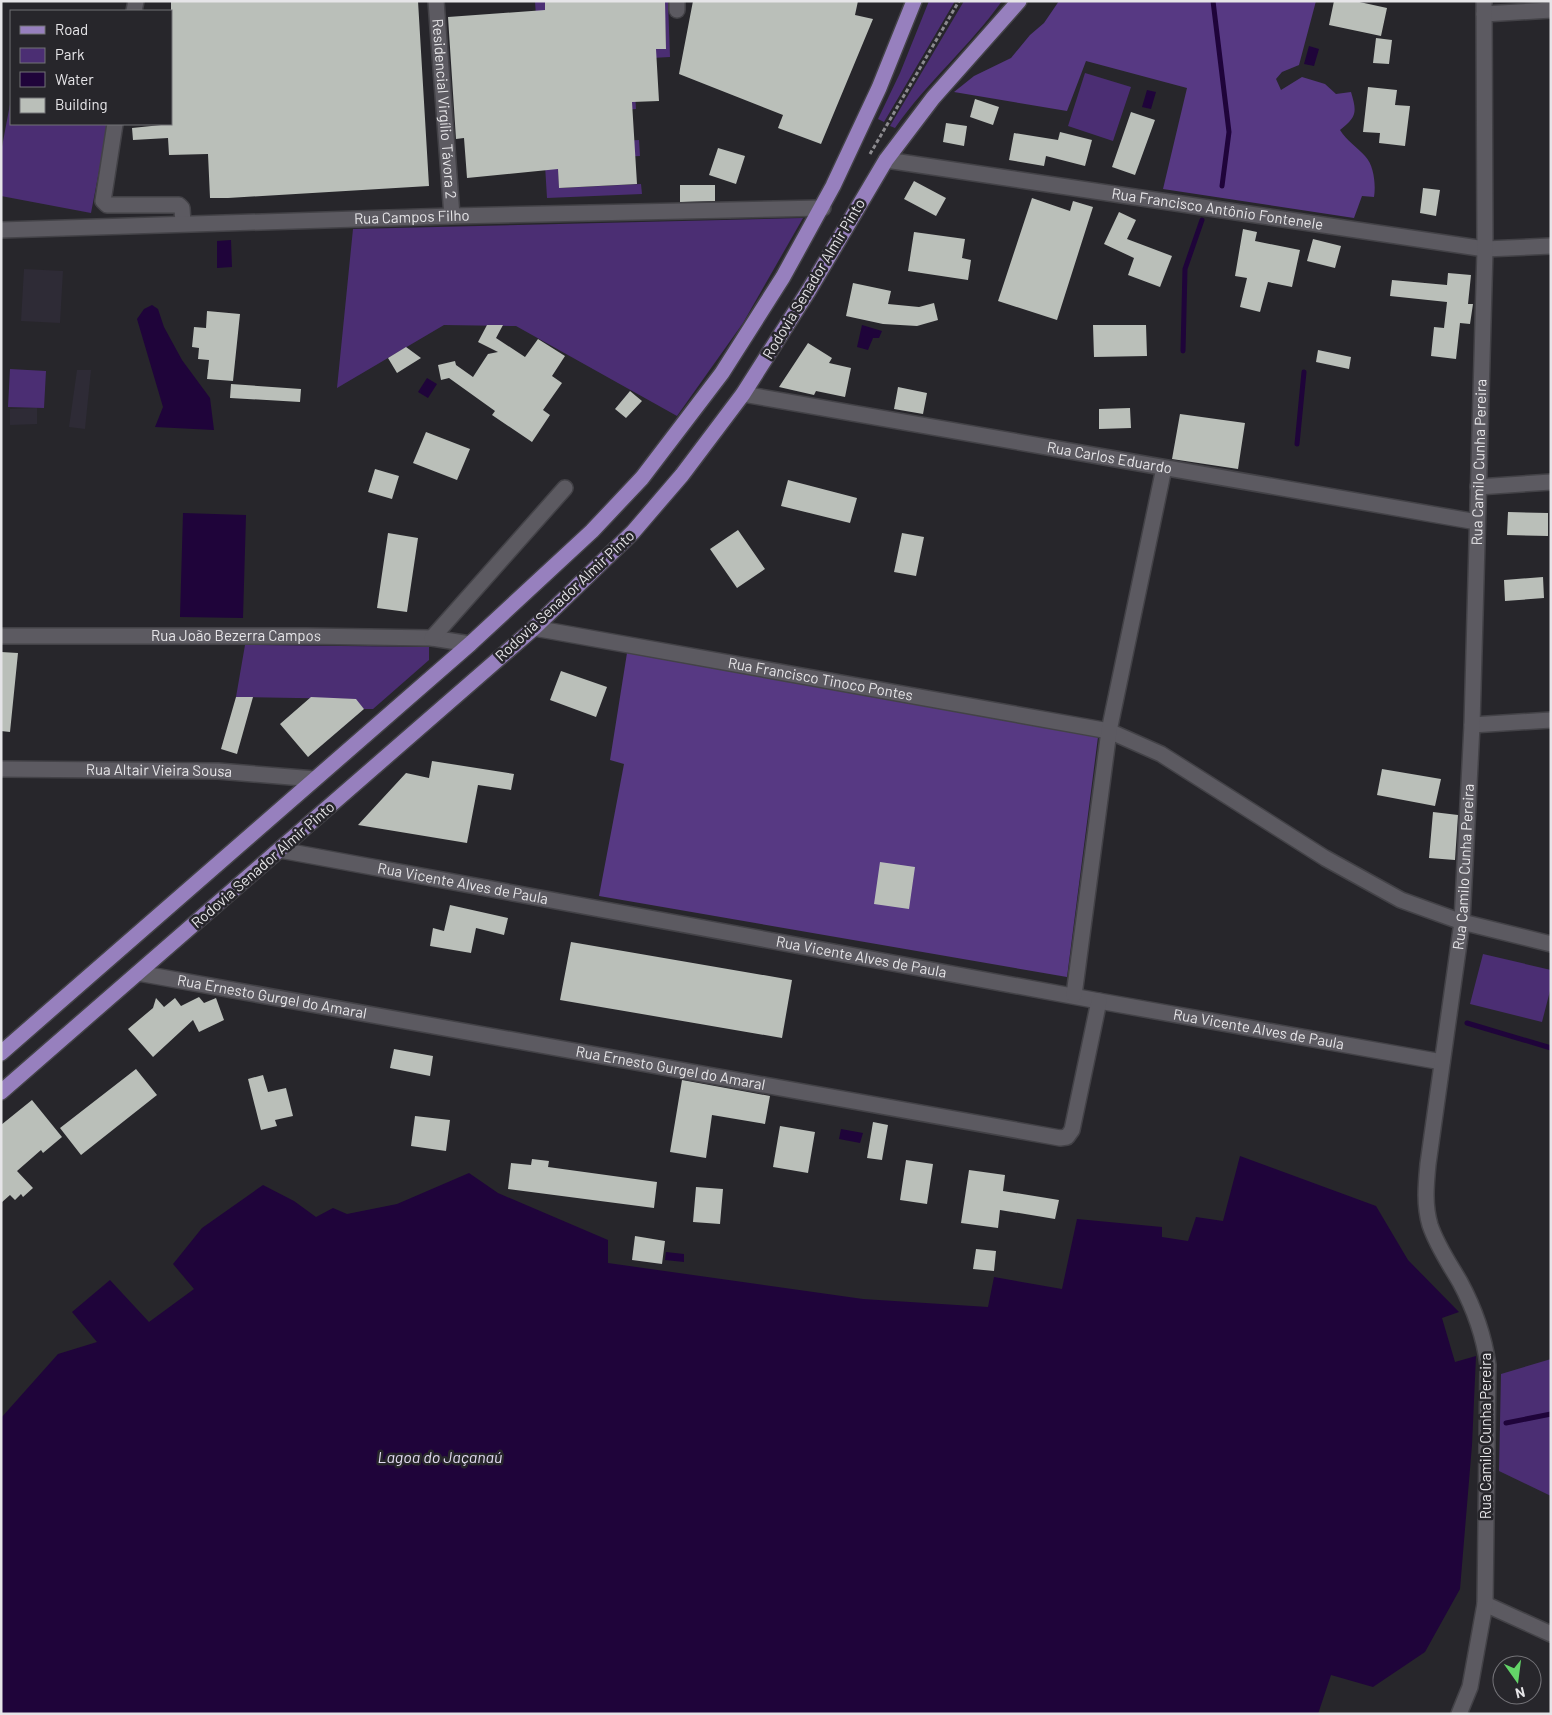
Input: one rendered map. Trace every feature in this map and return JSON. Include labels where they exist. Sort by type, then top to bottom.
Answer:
[{"type":"main road","name":"Rodovia Senador Almir Pinto","points":[[1,1053],[470,644],[592,532],[642,478],[722,373],[783,278],[823,208],[879,88],[914,1]]},
{"type":"main road","name":"Rodovia Senador Almir Pinto","points":[[1,1092],[534,628],[633,532],[682,475],[743,394],[809,290],[886,160],[932,98],[1019,1]]},
{"type":"street","name":"Residencial Virgílio Távora 2","points":[[436,1],[452,216]]},
{"type":"street","points":[[1484,8],[1551,10]]},
{"type":"street","name":"Rua Camilo Cunha Pereira","points":[[1459,1714],[1470,1687],[1485,1604],[1488,1398],[1486,1346],[1461,1284],[1439,1248],[1430,1224],[1425,1201],[1428,1164],[1462,922],[1472,724],[1485,249],[1484,8]]},
{"type":"street","points":[[115,125],[103,201],[107,204],[179,205],[182,208],[183,223]]},
{"type":"street","name":"Rua Francisco Antônio Fontenele","points":[[886,160],[1485,249],[1551,246]]},
{"type":"street","name":"Rua Campos Filho","points":[[1,230],[183,223],[823,208]]},
{"type":"street","name":"Rua Carlos Eduardo","points":[[743,394],[1477,522]]},
{"type":"street","points":[[1074,995],[1109,731],[1164,468]]},
{"type":"street","points":[[1478,488],[1551,482]]},
{"type":"street","points":[[432,638],[565,488]]},
{"type":"street","name":"Rua Francisco Tinoco Pontes","points":[[534,628],[1109,731],[1161,754],[1325,858],[1401,900],[1462,922],[1551,944]]},
{"type":"street","name":"Rua João Bezerra Campos","points":[[1,636],[432,638],[470,644]]},
{"type":"street","points":[[1472,724],[1551,720]]},
{"type":"street","name":"Rua Altair Vieira Sousa","points":[[1,769],[218,771],[315,779]]},
{"type":"street","name":"Rua Vicente Alves de Paula","points":[[280,850],[1074,995],[1099,1002],[1442,1062]]},
{"type":"street","name":"Rua Ernesto Gurgel do Amaral","points":[[138,973],[1060,1138],[1066,1137],[1072,1130],[1099,1002]]},
{"type":"street","points":[[1485,1604],[1551,1634]]},
{"type":"path","points":[[868,158],[959,1]]},
{"type":"shaded area","points":[[1059,1],[1316,1],[1299,65],[1282,72],[1276,79],[1281,90],[1302,77],[1325,84],[1336,94],[1351,92],[1355,109],[1353,118],[1340,130],[1368,160],[1375,187],[1374,197],[1362,196],[1354,218],[1163,189],[1187,88],[1086,61],[1067,111],[954,92],[974,76],[1011,58],[1030,35],[1044,23]]},
{"type":"shaded area","points":[[24,269],[63,271],[60,323],[21,321]]},
{"type":"shaded area","points":[[77,370],[91,370],[85,429],[69,427]]},
{"type":"shaded area","points":[[37,408],[37,424],[10,425],[10,409]]},
{"type":"shaded area","points":[[627,653],[1098,737],[1067,977],[599,896],[624,764],[610,760]]},
{"type":"green space","points":[[535,1],[545,1],[545,9],[668,1],[670,57],[633,59],[636,109],[554,115],[556,144],[639,140],[640,156],[558,160],[559,188],[641,184],[642,194],[547,198]],"holes":[[[665,19],[666,48],[548,54]]]},
{"type":"green space","points":[[929,1],[955,1],[884,122],[878,119],[900,73]]},
{"type":"green space","points":[[964,1],[1002,1],[907,111],[895,128],[890,126]]},
{"type":"green space","points":[[1085,73],[1131,87],[1113,141],[1068,126]]},
{"type":"green space","points":[[10,104],[10,125],[108,125],[91,213],[1,196],[1,152]]},
{"type":"green space","points":[[803,218],[743,323],[677,416],[516,326],[444,325],[337,388],[353,229]]},
{"type":"green space","points":[[10,369],[46,371],[44,408],[8,407]]},
{"type":"green space","points":[[245,645],[429,647],[429,660],[373,709],[364,709],[355,699],[236,697]]},
{"type":"green space","points":[[1483,954],[1551,970],[1551,987],[1542,1022],[1470,1004]]},
{"type":"green space","points":[[1551,1359],[1551,1496],[1499,1471],[1501,1374]]},
{"type":"water","points":[[1309,46],[1319,49],[1314,66],[1304,64]]},
{"type":"water","points":[[1147,90],[1156,92],[1151,109],[1142,107]]},
{"type":"water","points":[[231,240],[232,267],[217,268],[217,241]]},
{"type":"water","points":[[152,305],[158,309],[164,327],[182,360],[210,398],[214,430],[155,427],[163,407],[137,319],[144,309]]},
{"type":"water","points":[[862,325],[882,331],[879,338],[873,338],[868,350],[857,347]]},
{"type":"water","points":[[427,378],[437,384],[428,398],[418,392]]},
{"type":"water","points":[[183,513],[246,515],[243,618],[180,617]]},
{"type":"water","points":[[841,1129],[863,1133],[860,1143],[839,1139]]},
{"type":"water","name":"Lagoa do Jaçanaú","points":[[1240,1156],[1376,1206],[1408,1260],[1459,1312],[1442,1318],[1455,1362],[1476,1356],[1472,1445],[1460,1589],[1425,1652],[1373,1687],[1331,1675],[1318,1714],[1,1714],[1,1418],[58,1354],[97,1342],[72,1312],[110,1280],[149,1322],[194,1289],[173,1264],[202,1228],[263,1185],[294,1201],[316,1217],[333,1208],[347,1214],[397,1204],[469,1173],[498,1193],[608,1240],[608,1263],[863,1299],[988,1307],[994,1277],[1062,1289],[1077,1219],[1162,1227],[1162,1237],[1188,1241],[1196,1217],[1223,1221]]},
{"type":"water","points":[[666,1252],[684,1254],[684,1262],[665,1260]]},
{"type":"building","points":[[171,1],[418,1],[429,186],[210,198],[208,154],[169,155],[168,138],[133,140],[132,128],[172,125]]},
{"type":"building","points":[[545,1],[665,1],[666,49],[656,49],[659,101],[632,102],[637,184],[559,188],[558,169],[467,178],[464,138],[456,139],[448,17],[545,10]]},
{"type":"building","points":[[693,1],[858,1],[855,15],[873,19],[821,144],[778,128],[783,115],[679,74]]},
{"type":"building","points":[[1334,1],[1355,1],[1387,8],[1381,36],[1329,25]]},
{"type":"building","points":[[1376,38],[1392,40],[1389,64],[1373,63]]},
{"type":"building","points":[[1368,87],[1397,90],[1395,105],[1410,106],[1405,146],[1379,143],[1380,133],[1363,132]]},
{"type":"building","points":[[975,99],[999,107],[993,125],[970,117]]},
{"type":"building","points":[[1131,112],[1155,120],[1135,175],[1112,167]]},
{"type":"building","points":[[946,123],[967,126],[964,146],[943,142]]},
{"type":"building","points":[[1060,132],[1092,140],[1085,166],[1046,156],[1044,166],[1009,160],[1014,133],[1058,140]]},
{"type":"building","points":[[718,148],[745,156],[736,184],[709,175]]},
{"type":"building","points":[[914,181],[946,198],[936,216],[904,199]]},
{"type":"building","points":[[680,185],[715,185],[715,201],[680,202]]},
{"type":"building","points":[[1423,188],[1440,190],[1436,216],[1420,213]]},
{"type":"building","points":[[1032,198],[1070,211],[1073,201],[1093,207],[1057,320],[998,301]]},
{"type":"building","points":[[1119,212],[1136,220],[1127,239],[1172,256],[1160,287],[1128,275],[1134,258],[1104,244]]},
{"type":"building","points":[[1243,229],[1257,232],[1255,241],[1300,250],[1292,287],[1268,282],[1260,312],[1240,307],[1247,278],[1235,276]]},
{"type":"building","points":[[914,232],[965,239],[962,258],[971,260],[968,280],[908,271]]},
{"type":"building","points":[[1313,239],[1341,246],[1335,268],[1307,261]]},
{"type":"building","points":[[1448,273],[1471,275],[1468,304],[1473,304],[1470,324],[1460,323],[1456,359],[1431,356],[1434,327],[1444,328],[1447,302],[1390,296],[1392,280],[1447,285]]},
{"type":"building","points":[[853,283],[891,291],[888,304],[919,307],[934,303],[938,320],[917,326],[883,324],[846,316]]},
{"type":"building","points":[[207,311],[240,314],[233,381],[207,379],[209,360],[198,359],[199,348],[192,347],[194,327],[206,328]]},
{"type":"building","points":[[487,325],[503,325],[496,338],[525,357],[538,339],[565,356],[552,376],[562,383],[543,410],[550,415],[532,442],[492,415],[495,411],[449,378],[441,380],[438,365],[455,361],[456,365],[473,377],[488,354],[498,352],[478,342]]},
{"type":"building","points":[[1093,325],[1146,325],[1147,356],[1094,357]]},
{"type":"building","points":[[808,343],[832,358],[829,363],[851,368],[845,397],[816,391],[814,395],[779,387]]},
{"type":"building","points":[[406,347],[421,358],[397,373],[388,358]]},
{"type":"building","points":[[1318,350],[1351,357],[1349,369],[1316,362]]},
{"type":"building","points":[[231,384],[301,389],[300,402],[230,398]]},
{"type":"building","points":[[898,387],[927,393],[923,414],[894,409]]},
{"type":"building","points":[[630,391],[642,401],[626,418],[615,409]]},
{"type":"building","points":[[1130,408],[1131,428],[1099,429],[1099,409]]},
{"type":"building","points":[[1180,414],[1245,423],[1238,469],[1172,459]]},
{"type":"building","points":[[426,432],[470,449],[457,480],[413,463]]},
{"type":"building","points":[[375,469],[399,476],[392,499],[368,492]]},
{"type":"building","points":[[788,480],[857,498],[850,523],[781,506]]},
{"type":"building","points":[[1508,512],[1548,513],[1548,536],[1507,535]]},
{"type":"building","points":[[738,530],[765,569],[737,588],[710,549]]},
{"type":"building","points":[[388,533],[418,538],[407,612],[377,608]]},
{"type":"building","points":[[902,533],[924,537],[916,576],[894,572]]},
{"type":"building","points":[[1543,577],[1544,598],[1505,601],[1504,580]]},
{"type":"building","points":[[1,652],[18,653],[10,732],[1,731]]},
{"type":"building","points":[[561,671],[607,687],[596,717],[550,700]]},
{"type":"building","points":[[236,697],[253,697],[237,754],[221,749]]},
{"type":"building","points":[[311,697],[356,699],[364,709],[308,757],[280,724]]},
{"type":"building","points":[[432,761],[514,774],[511,790],[478,785],[467,843],[358,825],[406,773],[429,778]]},
{"type":"building","points":[[1382,769],[1441,779],[1435,806],[1377,795]]},
{"type":"building","points":[[1433,812],[1458,815],[1455,860],[1429,858]]},
{"type":"building","points":[[880,862],[915,867],[909,909],[874,904]]},
{"type":"building","points":[[450,905],[508,918],[504,935],[476,928],[471,953],[430,946],[433,928],[444,931]]},
{"type":"building","points":[[571,942],[792,980],[782,1038],[560,1000]]},
{"type":"building","points":[[199,997],[204,1003],[216,998],[224,1020],[199,1032],[193,1020],[153,1057],[128,1029],[153,1008],[156,998],[164,1007],[175,998],[181,1006]]},
{"type":"building","points":[[394,1049],[433,1056],[430,1076],[390,1068]]},
{"type":"building","points":[[136,1069],[157,1095],[81,1155],[60,1128]]},
{"type":"building","points":[[263,1075],[268,1092],[286,1088],[293,1116],[275,1120],[277,1126],[261,1130],[248,1079]]},
{"type":"building","points":[[682,1080],[770,1096],[765,1124],[712,1115],[706,1158],[670,1152]]},
{"type":"building","points":[[32,1100],[62,1137],[43,1153],[41,1150],[17,1171],[33,1188],[23,1197],[21,1194],[15,1200],[10,1195],[1,1203],[1,1125]]},
{"type":"building","points":[[415,1116],[450,1120],[446,1151],[411,1146]]},
{"type":"building","points":[[873,1122],[888,1125],[882,1160],[867,1158]]},
{"type":"building","points":[[780,1126],[815,1132],[808,1173],[773,1167]]},
{"type":"building","points":[[532,1159],[549,1161],[548,1167],[657,1182],[654,1208],[508,1189],[511,1163],[531,1165]]},
{"type":"building","points":[[906,1160],[933,1164],[927,1204],[900,1200]]},
{"type":"building","points":[[969,1170],[1005,1175],[1003,1191],[1059,1200],[1055,1219],[1000,1210],[998,1228],[961,1223]]},
{"type":"building","points":[[696,1187],[723,1189],[720,1224],[693,1222]]},
{"type":"building","points":[[635,1236],[665,1241],[662,1264],[632,1260]]},
{"type":"building","points":[[976,1249],[996,1251],[994,1271],[973,1269]]},
{"type":"waterway","points":[[1213,1],[1229,132],[1222,186]]},
{"type":"waterway","points":[[1183,351],[1185,269],[1202,220]]},
{"type":"waterway","points":[[1297,444],[1304,372]]},
{"type":"waterway","points":[[1467,1023],[1551,1048]]},
{"type":"waterway","points":[[1506,1423],[1551,1414]]}]
